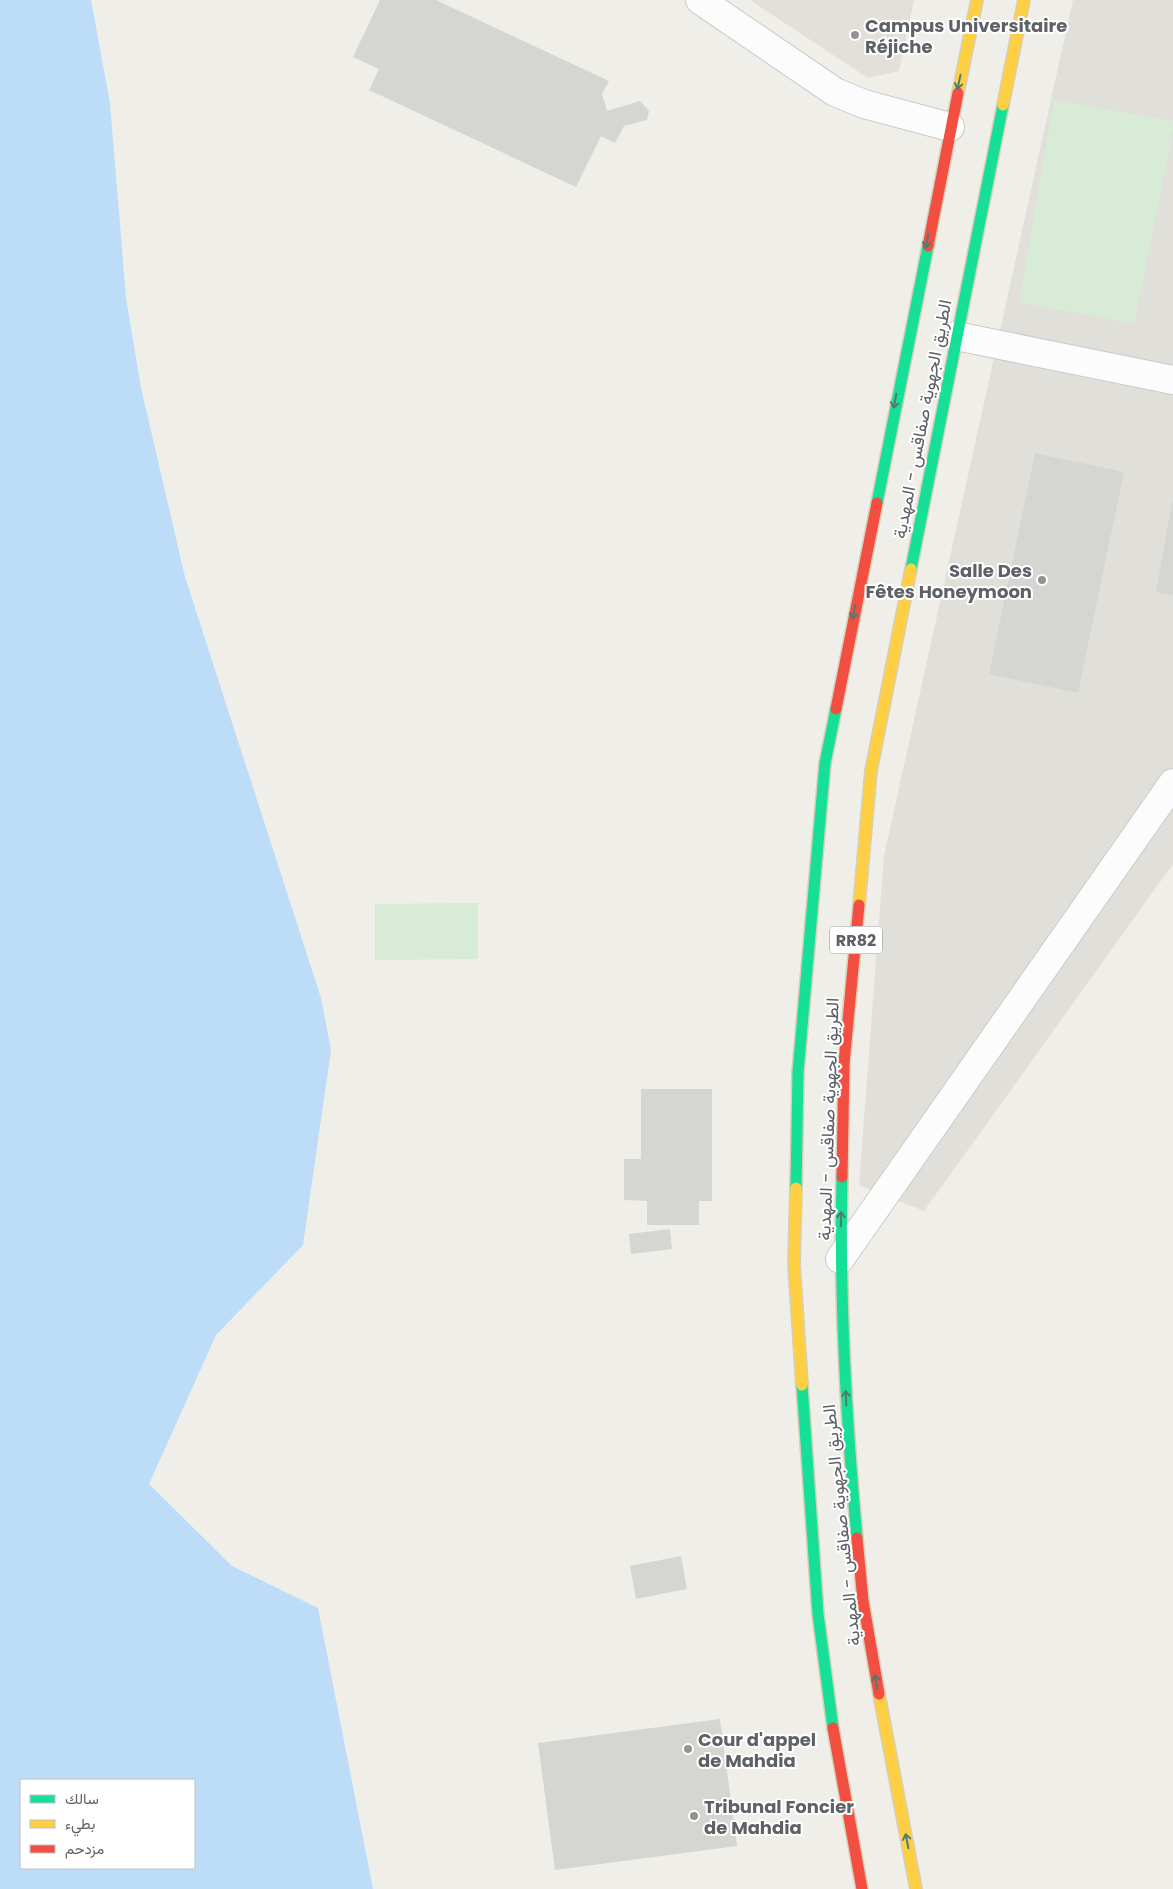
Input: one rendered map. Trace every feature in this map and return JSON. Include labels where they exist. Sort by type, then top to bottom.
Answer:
[{"type":"main road","name":"الطريق الجهوية صفاقس - المهدية","points":[[862,1889],[835,1746],[818,1614],[794,1264],[798,1072],[825,763],[976,0]]},
{"type":"main road","name":"الطريق الجهوية صفاقس - المهدية","points":[[916,1889],[886,1739],[863,1601],[847,1429],[840,1259],[844,1063],[871,771],[1024,0]]},
{"type":"street","points":[[700,0],[834,92],[864,104],[950,127]]},
{"type":"street","points":[[956,336],[1173,380]]},
{"type":"street","points":[[840,1259],[1173,783]]},
{"type":"shaded area","name":"Campus Universitaire Réjiche","points":[[750,0],[914,0],[899,71],[868,78]]},
{"type":"shaded area","points":[[1073,0],[1173,0],[1173,864],[924,1211],[859,1185],[884,856]]},
{"type":"green space","points":[[1054,100],[1173,121],[1173,131],[1134,324],[1019,302]]},
{"type":"green space","points":[[478,903],[478,959],[375,960],[375,904]]},
{"type":"water","points":[[0,0],[91,0],[110,103],[126,298],[141,388],[185,577],[321,998],[331,1050],[303,1245],[216,1335],[149,1484],[232,1566],[318,1608],[373,1889],[0,1889]]},
{"type":"building","points":[[380,0],[436,0],[609,81],[602,94],[607,111],[640,101],[649,111],[647,120],[624,126],[615,143],[601,136],[576,187],[369,90],[379,69],[353,57]]},
{"type":"building","points":[[1035,453],[1124,472],[1078,693],[989,674]]},
{"type":"building","points":[[1173,502],[1173,595],[1156,592]]},
{"type":"building","points":[[641,1089],[712,1089],[712,1201],[699,1201],[699,1225],[647,1225],[647,1201],[624,1200],[624,1159],[641,1159]]},
{"type":"building","points":[[670,1229],[672,1249],[631,1254],[629,1234]]},
{"type":"building","points":[[681,1556],[687,1589],[636,1599],[630,1566]]},
{"type":"building","points":[[720,1719],[737,1846],[555,1870],[538,1743]]},
{"type":"traffic: fast","points":[[911,569],[1003,105]]},
{"type":"traffic: fast","points":[[877,503],[928,246]]},
{"type":"traffic: fast","points":[[796,1188],[798,1072],[825,763],[836,709]]},
{"type":"traffic: fast","points":[[842,1177],[844,1358],[857,1538]]},
{"type":"traffic: fast","points":[[802,1385],[818,1614],[833,1728]]},
{"type":"traffic: slow","points":[[958,93],[977,0]]},
{"type":"traffic: slow","points":[[1003,105],[1024,0]]},
{"type":"traffic: slow","points":[[859,905],[871,771],[911,569]]},
{"type":"traffic: slow","points":[[796,1188],[794,1264],[802,1385]]},
{"type":"traffic: slow","points":[[879,1694],[916,1889]]},
{"type":"traffic: jam","points":[[928,246],[958,93]]},
{"type":"traffic: jam","points":[[836,709],[877,503]]},
{"type":"traffic: jam","points":[[842,1177],[844,1063],[859,905]]},
{"type":"traffic: jam","points":[[857,1538],[863,1601],[879,1694]]},
{"type":"traffic: jam","points":[[833,1728],[862,1889]]},
{"type":"place","name":"Campus Universitaire Réjiche","points":[[855,35]]},
{"type":"place","name":"Salle Des Fêtes Honeymoon","points":[[1042,580]]},
{"type":"place","name":"Cour d'appel de Mahdia","points":[[688,1749]]},
{"type":"place","name":"Tribunal Foncier de Mahdia","points":[[694,1816]]}]
